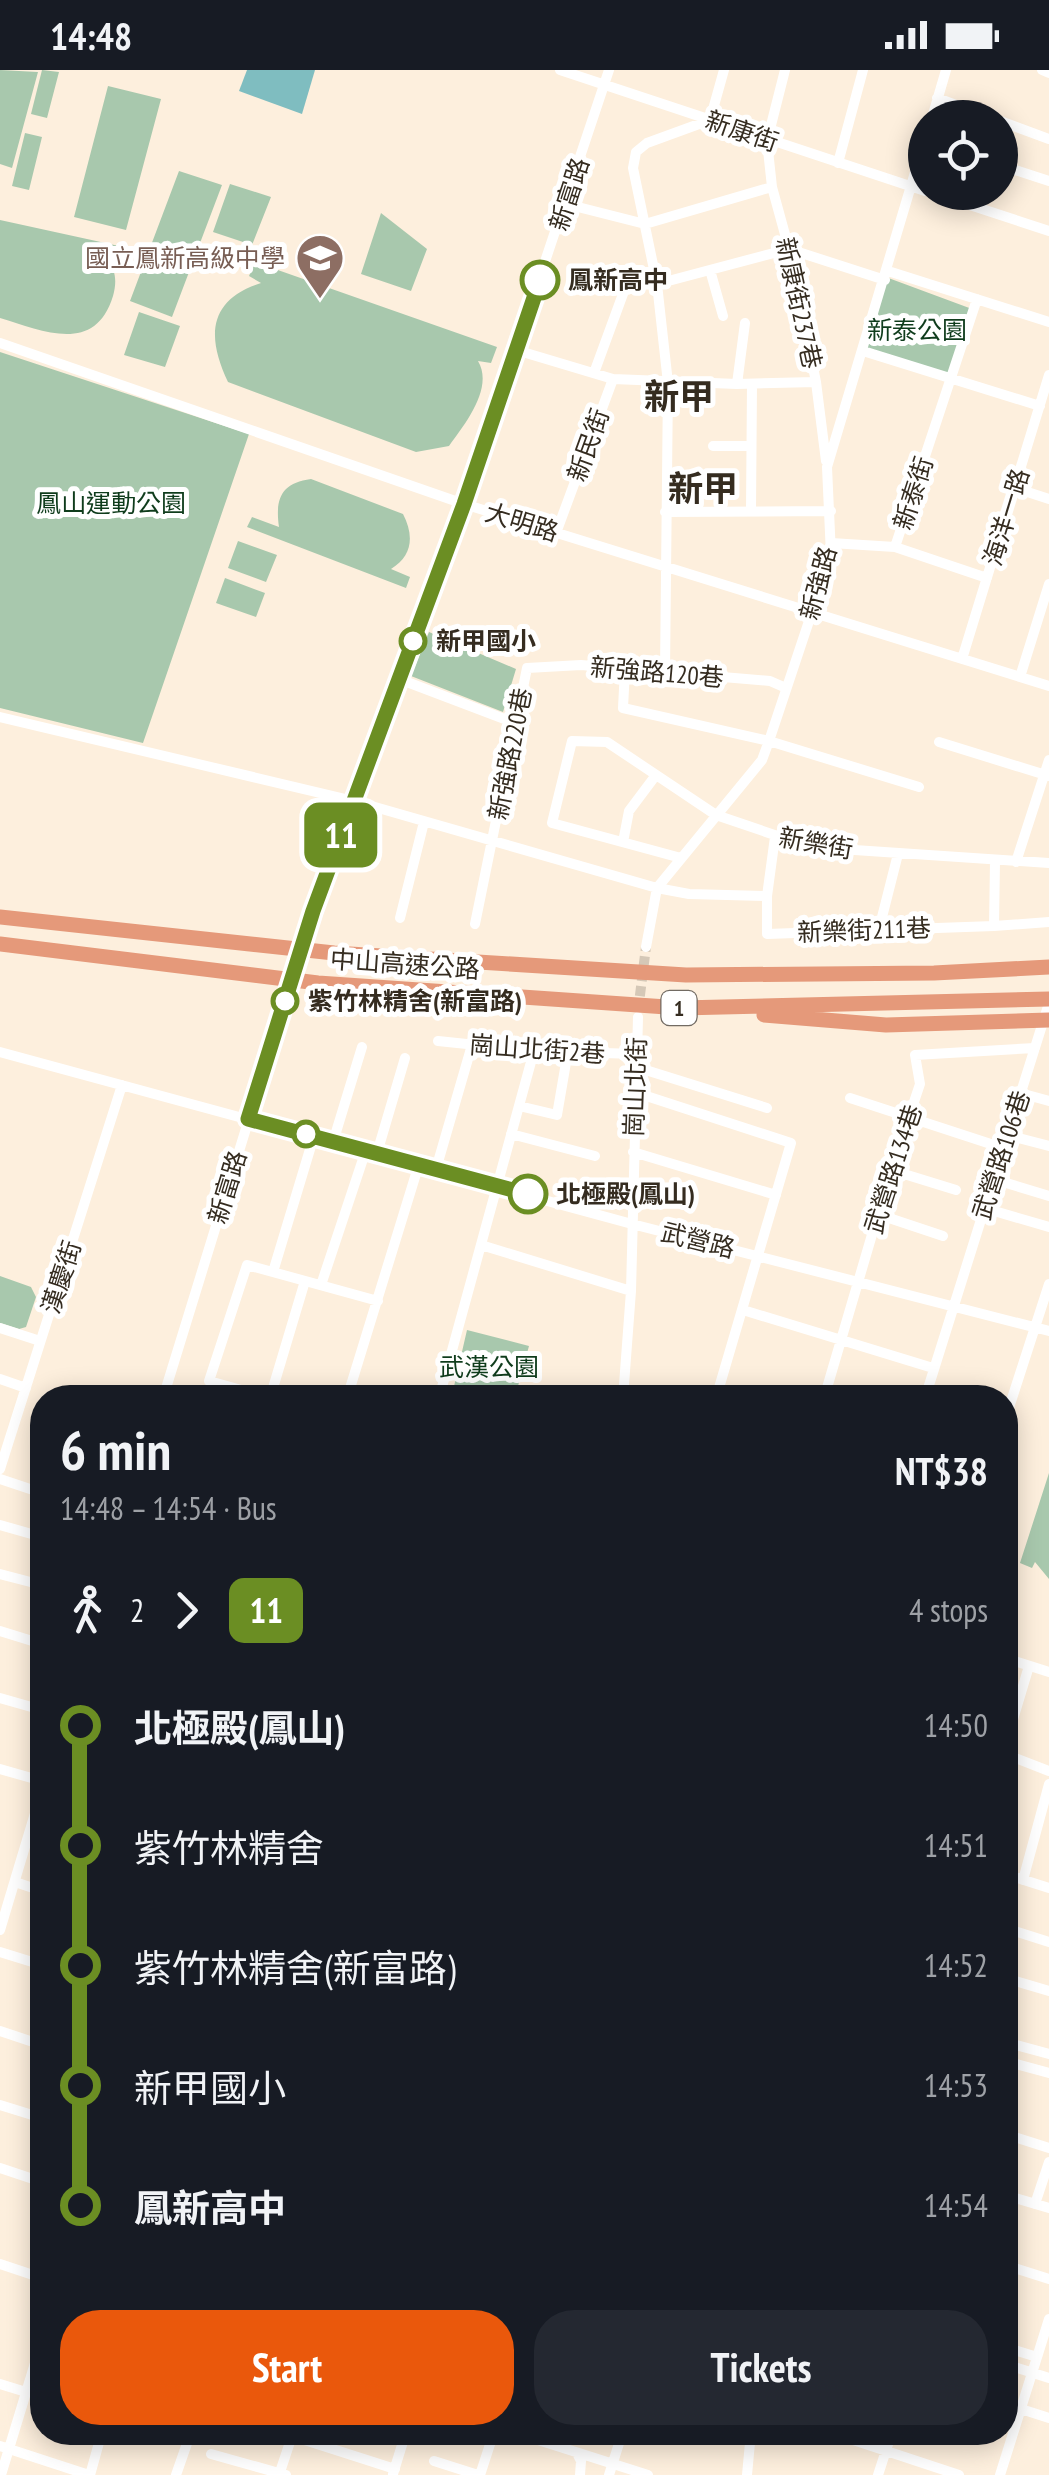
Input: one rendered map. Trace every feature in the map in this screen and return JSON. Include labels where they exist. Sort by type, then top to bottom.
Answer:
[{"type":"highway","name":"中山高速公路","points":[[0,917],[334,954],[686,975],[934,973],[1049,967]]},
{"type":"highway","name":"中山高速公路","points":[[0,944],[318,983],[682,1008],[1047,1000]]},
{"type":"highway","points":[[682,1008],[886,1025],[1049,1020]]},
{"type":"street","name":"新康街","points":[[560,70],[908,185]]},
{"type":"street","name":"新富路","points":[[166,1385],[313,911],[464,504],[609,70]]},
{"type":"street","points":[[665,672],[668,383],[657,284],[633,168],[636,152],[647,143],[710,120],[724,70]]},
{"type":"street","points":[[767,141],[785,70]]},
{"type":"street","points":[[838,163],[863,70]]},
{"type":"street","points":[[943,100],[938,98],[946,70]]},
{"type":"street","points":[[1018,128],[1049,139]]},
{"type":"street","name":"新康街237巷","points":[[767,141],[772,187],[816,382],[827,467]]},
{"type":"street","points":[[1018,171],[1049,182]]},
{"type":"street","points":[[566,204],[646,224],[772,187]]},
{"type":"street","name":"新強路","points":[[646,948],[657,888],[762,760],[769,741],[831,555],[827,467],[908,200]]},
{"type":"street","name":"新康街","points":[[984,210],[1049,231]]},
{"type":"street","points":[[594,373],[626,283],[657,284],[789,249],[1049,322]]},
{"type":"street","points":[[710,270],[724,316]]},
{"type":"street","name":"新泰街","points":[[831,543],[895,547],[978,299]]},
{"type":"street","points":[[737,384],[745,323]]},
{"type":"street","name":"大明路","points":[[0,343],[464,504],[1049,686]]},
{"type":"street","points":[[516,350],[613,379]]},
{"type":"street","points":[[863,351],[1040,406]]},
{"type":"street","name":"新民街","points":[[556,533],[613,379],[668,383],[816,382]]},
{"type":"street","name":"海洋一路","points":[[962,660],[1048,383]]},
{"type":"street","points":[[751,511],[752,384]]},
{"type":"street","points":[[713,446],[751,446]]},
{"type":"street","points":[[1014,488],[1049,499]]},
{"type":"street","points":[[664,512],[832,511]]},
{"type":"street","points":[[895,547],[987,578]]},
{"type":"street","points":[[1020,677],[1048,590]]},
{"type":"street","name":"新強路120巷","points":[[526,668],[580,665],[770,681],[786,688]]},
{"type":"street","name":"新強路220巷","points":[[474,924],[526,668]]},
{"type":"street","points":[[625,669],[623,708],[769,741],[918,787]]},
{"type":"street","points":[[399,680],[515,723]]},
{"type":"street","points":[[0,717],[354,802],[657,888],[689,894],[768,896]]},
{"type":"street","name":"新樂街","points":[[622,842],[552,824],[572,741],[607,742],[716,814],[810,847],[1049,863]]},
{"type":"street","points":[[939,742],[1047,775]]},
{"type":"street","points":[[1016,862],[1049,760]]},
{"type":"street","points":[[656,775],[628,811],[622,842],[681,858]]},
{"type":"street","points":[[400,918],[424,822]]},
{"type":"street","name":"新樂街211巷","points":[[775,837],[767,934],[1049,922]]},
{"type":"street","points":[[879,929],[898,854]]},
{"type":"street","points":[[994,926],[996,860]]},
{"type":"street","name":"武營路106巷","points":[[928,1385],[1047,1000]]},
{"type":"street","name":"崗山北街","points":[[624,1385],[631,1290],[638,1017]]},
{"type":"street","name":"崗山北街2巷","points":[[438,1042],[568,1051],[636,1061],[767,1108]]},
{"type":"street","points":[[436,1168],[472,1046]]},
{"type":"street","points":[[333,1142],[362,1047]]},
{"type":"street","name":"武營路134巷","points":[[828,1385],[877,1214],[920,1084],[915,1055],[1034,1048]]},
{"type":"street","points":[[443,1385],[534,1051]]},
{"type":"street","points":[[519,1106],[558,1115],[568,1051]]},
{"type":"street","points":[[0,1070],[4,1053]]},
{"type":"street","name":"武營路","points":[[4,1053],[632,1224],[1049,1331]]},
{"type":"street","points":[[321,1285],[405,1058]]},
{"type":"street","name":"漢慶街","points":[[0,1468],[5,1435],[26,1388],[122,1085]]},
{"type":"street","points":[[634,1092],[791,1143],[720,1385]]},
{"type":"street","points":[[1020,1093],[1049,1102]]},
{"type":"street","points":[[850,1098],[1003,1148]]},
{"type":"street","points":[[511,1134],[595,1156]]},
{"type":"street","points":[[1007,1135],[1049,1146]]},
{"type":"street","points":[[273,1272],[314,1136]]},
{"type":"street","points":[[634,1152],[776,1195]]},
{"type":"street","points":[[350,1385],[418,1164]]},
{"type":"street","points":[[891,1170],[956,1190]]},
{"type":"street","points":[[993,1179],[1049,1196]]},
{"type":"street","points":[[984,1208],[1049,1227]]},
{"type":"street","points":[[877,1214],[943,1236]]},
{"type":"street","points":[[481,1245],[631,1290]]},
{"type":"street","points":[[222,1385],[208,1381],[247,1265],[378,1300]]},
{"type":"street","points":[[273,1385],[305,1281]]},
{"type":"street","points":[[1016,1385],[1049,1284]]},
{"type":"street","points":[[743,1310],[933,1368]]},
{"type":"street","points":[[0,1328],[40,1341]]},
{"type":"street","points":[[0,1380],[26,1388]]},
{"type":"street","points":[[0,1480],[30,1489]]},
{"type":"street","points":[[0,1525],[30,1534]]},
{"type":"street","points":[[0,1574],[30,1583]]},
{"type":"street","points":[[0,1630],[30,1640]]},
{"type":"street","points":[[1018,1662],[1049,1672]]},
{"type":"street","points":[[1018,1703],[1029,1666]]},
{"type":"street","points":[[0,1698],[30,1707]]},
{"type":"street","points":[[1018,1759],[1049,1770]]},
{"type":"street","points":[[0,1769],[30,1778]]},
{"type":"street","points":[[1023,1880],[1049,1784]]},
{"type":"street","points":[[0,1930],[30,1829]]},
{"type":"street","points":[[1018,1878],[1049,1888]]},
{"type":"street","points":[[14,1882],[30,1887]]},
{"type":"street","points":[[1018,1932],[1049,1942]]},
{"type":"street","points":[[0,1952],[30,1961]]},
{"type":"street","points":[[1018,1982],[1049,1992]]},
{"type":"street","points":[[0,2031],[30,2040]]},
{"type":"street","points":[[1018,2046],[1049,2054]]},
{"type":"street","points":[[1018,2065],[1049,2073]]},
{"type":"street","points":[[0,2105],[30,2114]]},
{"type":"street","points":[[1018,2138],[1049,2148]]},
{"type":"street","points":[[1035,2204],[1049,2162]]},
{"type":"street","points":[[0,2168],[30,2178]]},
{"type":"street","points":[[1018,2199],[1049,2208]]},
{"type":"street","points":[[0,2264],[30,2274]]},
{"type":"street","points":[[1018,2269],[1049,2279]]},
{"type":"street","points":[[1018,2418],[1046,2339],[1049,2319]]},
{"type":"street","points":[[1018,2351],[1037,2358]]},
{"type":"street","points":[[1018,2368],[1049,2378]]},
{"type":"street","points":[[1,2475],[4,2447],[30,2380]]},
{"type":"street","points":[[0,2384],[26,2392]]},
{"type":"street","points":[[1021,2409],[1049,2418]]},
{"type":"street","points":[[4,2447],[89,2475],[98,2445]]},
{"type":"street","points":[[176,2475],[186,2445]]},
{"type":"street","points":[[211,2454],[281,2474],[289,2445]]},
{"type":"street","points":[[322,2445],[394,2472],[402,2445]]},
{"type":"street","points":[[434,2461],[479,2475],[489,2445]]},
{"type":"street","points":[[555,2445],[611,2470],[640,2474]]},
{"type":"street","points":[[611,2470],[619,2445]]},
{"type":"street","points":[[747,2475],[749,2445]]},
{"type":"street","points":[[868,2445],[959,2475]]},
{"type":"street","points":[[878,2475],[888,2445]]},
{"type":"street","points":[[1000,2475],[1010,2445]]},
{"type":"street","points":[[577,2454],[580,2475]]},
{"type":"green space","points":[[0,70],[38,72],[12,168],[0,164]]},
{"type":"green space","points":[[42,70],[59,72],[47,118],[31,114]]},
{"type":"green space","points":[[108,86],[161,99],[126,230],[74,217]]},
{"type":"green space","points":[[25,133],[42,137],[29,190],[12,186]]},
{"type":"green space","points":[[179,171],[222,185],[172,317],[130,301]]},
{"type":"green space","points":[[230,184],[271,197],[252,245],[213,232]]},
{"type":"green space","points":[[381,213],[427,249],[411,291],[361,274]]},
{"type":"green space","points":[[0,220],[119,246],[118,261],[107,259],[115,276],[113,296],[94,326],[66,334],[0,318]]},
{"type":"green space","points":[[255,262],[497,347],[491,363],[478,361],[482,372],[480,394],[449,446],[416,452],[228,382],[217,350],[216,322],[230,299],[261,283],[249,276]]},
{"type":"green space","name":"新泰公園","points":[[883,276],[972,309],[948,380],[859,352]]},
{"type":"green space","points":[[139,312],[180,326],[165,367],[124,355]]},
{"type":"green space","name":"鳳山運動公園","points":[[0,352],[249,434],[143,743],[0,708]]},
{"type":"green space","points":[[311,479],[403,514],[409,544],[404,558],[391,569],[410,577],[406,588],[247,527],[252,517],[279,527],[282,494],[293,484]]},
{"type":"green space","points":[[238,541],[277,555],[266,582],[228,568]]},
{"type":"green space","points":[[225,578],[265,593],[256,617],[216,603]]},
{"type":"green space","points":[[429,632],[516,669],[503,712],[411,676]]},
{"type":"green space","points":[[0,1276],[31,1287],[36,1297],[26,1327],[19,1329],[0,1323]]},
{"type":"green space","name":"武漢公園","points":[[467,1330],[529,1346],[518,1385],[454,1385]]},
{"type":"green space","points":[[1049,1473],[1049,1579],[1035,1562],[1032,1568],[1020,1563]]},
{"type":"water","points":[[247,70],[315,70],[302,114],[239,91]]},
{"type":"tunnel","points":[[638,1011],[646,947]]},
{"type":"bus line","name":"11","points":[[528,1194],[248,1119],[313,911],[464,504],[540,280]]},
{"type":"place","name":"鳳新高中","points":[[540,280]]},
{"type":"place","name":"國立鳳新高級中學","points":[[320,300]]},
{"type":"place","name":"新甲國小","points":[[413,641]]},
{"type":"place","name":"紫竹林精舍(新富路)","points":[[285,1001]]},
{"type":"place","name":"北極殿(鳳山)","points":[[528,1194]]},
{"type":"district","name":"新甲","points":[[679,397]]},
{"type":"district","name":"新甲","points":[[703,489]]}]
